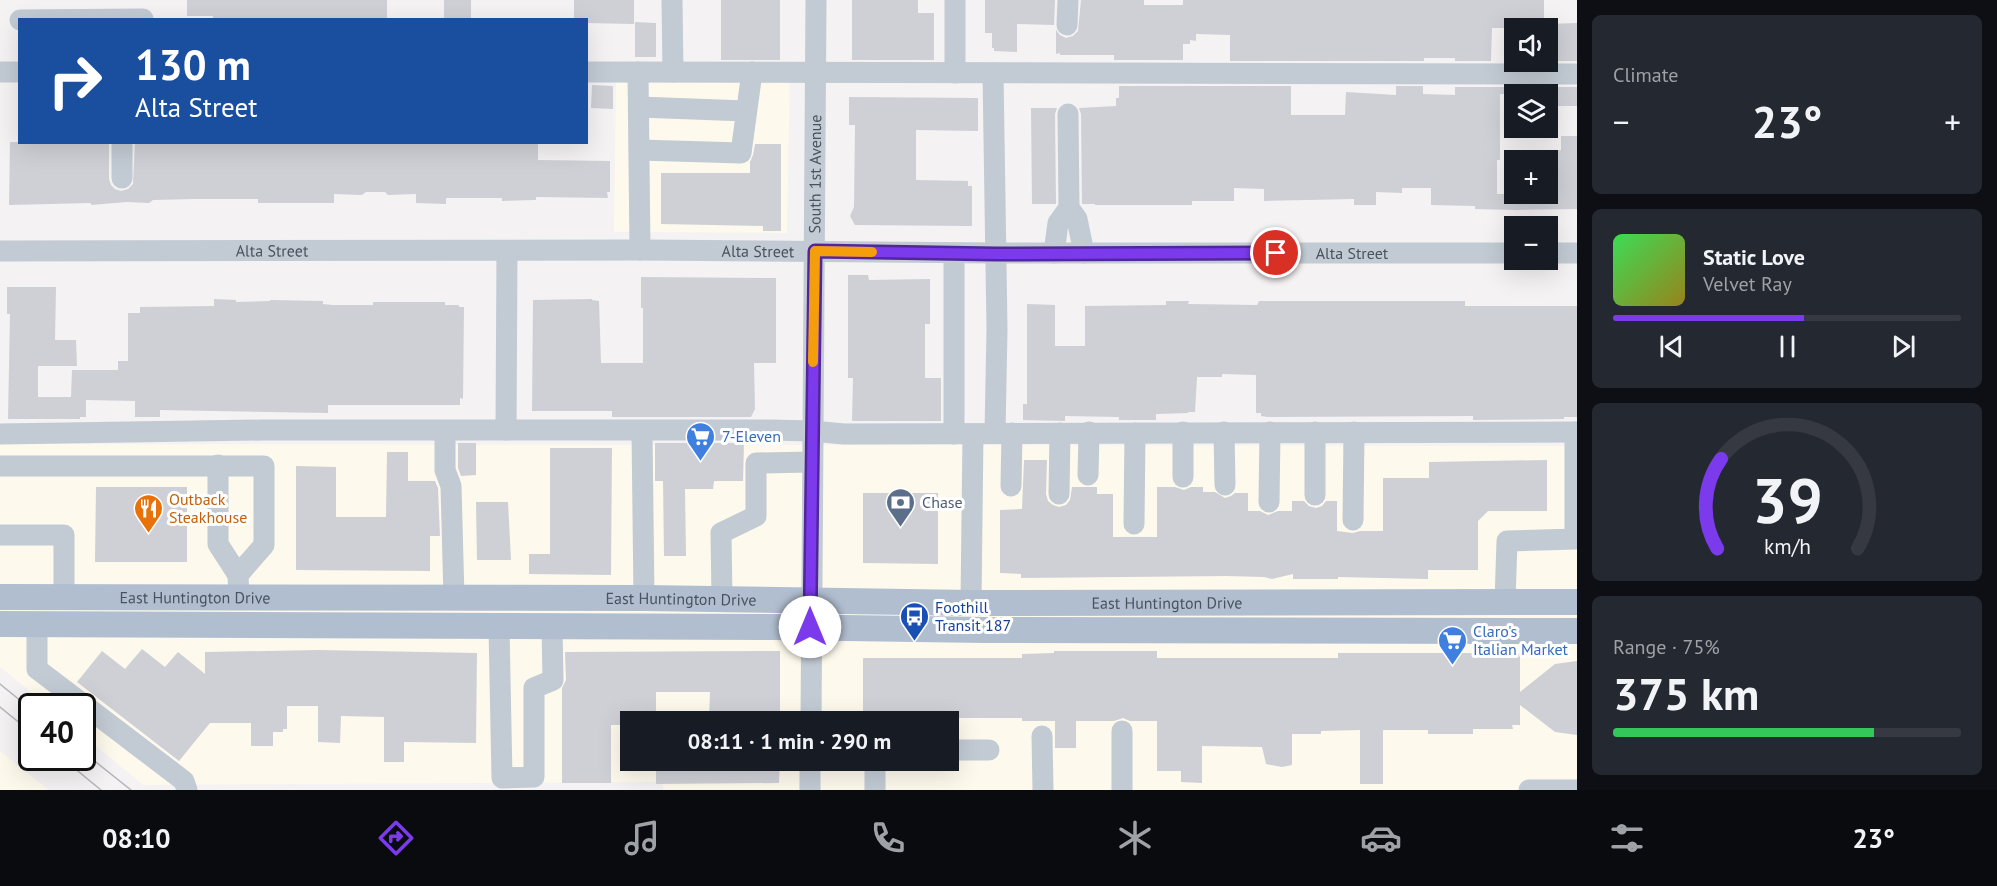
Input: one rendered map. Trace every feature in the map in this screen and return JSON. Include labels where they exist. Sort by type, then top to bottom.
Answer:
[{"type":"main road","name":"East Huntington Drive","points":[[0,597],[64,597],[238,586],[454,598],[644,598],[971,603],[1577,602]]},
{"type":"main road","name":"East Huntington Drive","points":[[0,624],[499,637],[810,627],[986,630],[1577,631]]},
{"type":"street","points":[[672,0],[673,72]]},
{"type":"street","name":"South 1st Avenue","points":[[810,711],[816,0]]},
{"type":"street","points":[[955,0],[955,73]]},
{"type":"street","points":[[1067,25],[1068,0]]},
{"type":"street","points":[[0,20],[18,20]]},
{"type":"street","points":[[0,72],[18,72]]},
{"type":"street","points":[[588,72],[1577,74]]},
{"type":"street","points":[[638,72],[640,250]]},
{"type":"street","points":[[639,150],[741,153],[752,72]]},
{"type":"street","points":[[993,73],[996,254],[1004,433],[1011,486]]},
{"type":"street","points":[[639,107],[746,111]]},
{"type":"street","points":[[1068,114],[1069,208],[1077,219],[1084,253]]},
{"type":"street","points":[[122,144],[122,178]]},
{"type":"street","points":[[1054,253],[1058,223],[1069,208]]},
{"type":"street","name":"Alta Street","points":[[0,251],[640,250],[996,254],[1504,253]]},
{"type":"street","points":[[506,430],[507,251]]},
{"type":"street","points":[[954,253],[971,603]]},
{"type":"street","points":[[1558,253],[1577,253]]},
{"type":"street","points":[[238,586],[264,544],[263,430]]},
{"type":"street","points":[[0,434],[263,430],[812,431],[844,434],[1576,432],[1575,539],[1507,541],[1505,602]]},
{"type":"street","points":[[642,430],[644,598]]},
{"type":"street","points":[[444,431],[445,470],[452,486],[454,598]]},
{"type":"street","points":[[1088,475],[1089,432]]},
{"type":"street","points":[[1183,477],[1184,432]]},
{"type":"street","points":[[1224,432],[1225,485]]},
{"type":"street","points":[[1269,502],[1270,432]]},
{"type":"street","points":[[1315,432],[1315,495]]},
{"type":"street","points":[[1353,520],[1354,432]]},
{"type":"street","points":[[1059,494],[1060,433]]},
{"type":"street","points":[[1134,524],[1135,433]]},
{"type":"street","points":[[722,599],[721,532],[756,516],[756,463],[812,462]]},
{"type":"street","points":[[218,465],[218,544],[238,586]]},
{"type":"street","points":[[0,466],[264,466]]},
{"type":"street","points":[[0,535],[64,535],[64,597]]},
{"type":"street","points":[[37,624],[37,669],[184,782],[187,790]]},
{"type":"street","points":[[499,637],[502,778],[534,777],[544,684],[552,637]]},
{"type":"street","points":[[1122,731],[1122,790]]},
{"type":"street","points":[[1042,735],[1042,790]]},
{"type":"street","points":[[959,750],[989,750]]},
{"type":"street","points":[[810,771],[810,790]]},
{"type":"street","points":[[875,771],[875,790]]},
{"type":"street","points":[[1529,790],[1577,790]]},
{"type":"shaded area","points":[[790,75],[787,233],[614,232],[616,79]]},
{"type":"shaded area","points":[[0,444],[1577,446],[1577,790],[663,790],[663,782],[143,785],[96,746],[96,693],[32,693],[0,667]]},
{"type":"shaded area","points":[[0,751],[18,765],[18,771],[25,771],[49,790],[0,790]]},
{"type":"building","points":[[187,0],[387,0],[387,18],[187,16]]},
{"type":"building","points":[[444,0],[471,0],[471,18],[444,18]]},
{"type":"building","points":[[574,0],[634,0],[634,24],[588,23],[588,18],[574,18]]},
{"type":"building","points":[[721,0],[780,0],[780,60],[721,60]]},
{"type":"building","points":[[852,0],[918,0],[918,13],[934,13],[934,60],[852,60]]},
{"type":"building","points":[[985,0],[1055,0],[1054,25],[1017,24],[1017,52],[994,51],[992,33],[985,33]]},
{"type":"building","points":[[1081,0],[1144,0],[1144,5],[1183,5],[1183,0],[1544,0],[1544,18],[1504,18],[1504,28],[1492,28],[1491,61],[1424,58],[1424,61],[1230,61],[1230,35],[1196,34],[1196,41],[1190,40],[1190,44],[1183,44],[1183,60],[1114,60],[1114,55],[1056,54],[1056,30],[1066,38],[1078,31]]},
{"type":"building","points":[[635,22],[656,23],[656,57],[635,57]]},
{"type":"building","points":[[1577,23],[1577,61],[1558,61],[1558,24]]},
{"type":"building","points":[[592,85],[613,86],[613,109],[591,108]]},
{"type":"building","points":[[1119,86],[1291,86],[1291,115],[1345,115],[1346,92],[1396,95],[1396,86],[1423,86],[1423,94],[1455,95],[1455,87],[1504,87],[1504,94],[1500,94],[1500,160],[1497,160],[1497,194],[1504,194],[1504,204],[1558,204],[1558,150],[1561,150],[1561,136],[1577,136],[1577,209],[1475,209],[1475,206],[1431,205],[1431,188],[1402,188],[1402,193],[1376,192],[1376,205],[1354,205],[1354,199],[1264,201],[1264,189],[1234,188],[1234,201],[1192,201],[1192,205],[1082,204],[1081,114],[1079,108],[1116,106],[1116,98],[1119,98]]},
{"type":"building","points":[[1558,87],[1577,87],[1577,106],[1558,106]]},
{"type":"building","points":[[849,97],[978,98],[978,131],[916,130],[916,180],[968,181],[968,186],[972,186],[972,226],[855,225],[850,216],[854,207],[855,125],[849,125]]},
{"type":"building","points":[[1031,108],[1057,108],[1055,114],[1056,204],[1032,204]]},
{"type":"building","points":[[10,142],[18,142],[18,144],[109,144],[109,179],[115,189],[121,191],[133,184],[135,144],[538,144],[538,160],[610,161],[608,198],[536,197],[536,200],[502,201],[502,198],[446,198],[446,204],[416,203],[416,194],[388,195],[385,192],[366,192],[362,195],[334,194],[334,203],[258,203],[258,199],[194,199],[92,205],[90,203],[9,205]]},
{"type":"building","points":[[755,144],[781,144],[781,231],[763,231],[763,226],[661,224],[661,173],[750,173],[750,162]]},
{"type":"building","points":[[848,275],[868,275],[869,280],[930,279],[930,324],[925,324],[925,378],[941,378],[941,421],[852,421],[853,378],[848,378]]},
{"type":"building","points":[[641,277],[776,278],[776,363],[754,363],[755,409],[751,417],[612,417],[612,411],[532,411],[533,300],[592,299],[599,301],[601,363],[643,363]]},
{"type":"building","points":[[7,287],[56,287],[55,340],[76,340],[77,366],[38,366],[38,397],[71,397],[72,370],[118,370],[118,361],[128,361],[128,313],[140,313],[140,307],[214,306],[214,299],[236,300],[236,302],[323,301],[323,304],[332,305],[373,305],[373,302],[445,302],[445,305],[464,307],[463,399],[460,398],[460,405],[328,405],[328,413],[160,410],[160,417],[135,417],[135,401],[86,400],[86,417],[80,417],[80,419],[8,419],[10,314],[7,314]]},
{"type":"building","points":[[1166,301],[1189,301],[1188,304],[1257,305],[1259,301],[1465,301],[1465,306],[1577,306],[1577,417],[1473,420],[1473,416],[1267,417],[1256,413],[1256,375],[1222,374],[1222,377],[1197,377],[1195,412],[1156,414],[1156,420],[1065,416],[1065,421],[1023,420],[1023,404],[1027,404],[1027,304],[1055,305],[1055,346],[1085,346],[1085,306],[1166,305]]},
{"type":"building","points":[[458,443],[476,443],[476,475],[461,476],[458,468]]},
{"type":"building","points":[[655,443],[744,443],[743,481],[714,481],[713,489],[685,489],[686,556],[664,556],[663,481],[655,481]]},
{"type":"building","points":[[550,448],[612,448],[611,575],[529,574],[529,554],[550,554]]},
{"type":"building","points":[[387,452],[408,452],[408,481],[435,481],[438,488],[440,536],[430,536],[430,571],[296,570],[296,466],[336,467],[336,517],[386,517]]},
{"type":"building","points":[[1024,460],[1047,460],[1046,494],[1048,501],[1053,505],[1059,507],[1066,505],[1070,500],[1072,487],[1097,487],[1097,494],[1113,494],[1113,537],[1157,537],[1157,487],[1175,487],[1184,490],[1191,487],[1203,487],[1203,492],[1215,492],[1225,498],[1235,493],[1248,493],[1248,511],[1260,511],[1268,515],[1278,511],[1292,511],[1292,501],[1304,501],[1316,508],[1322,506],[1326,501],[1337,501],[1337,531],[1353,533],[1383,531],[1383,478],[1429,478],[1429,462],[1547,460],[1547,511],[1488,511],[1478,521],[1478,570],[1428,570],[1428,579],[1338,577],[1338,579],[1293,579],[1293,574],[1272,579],[1226,576],[1021,578],[1021,574],[1000,573],[1000,510],[1022,509]]},
{"type":"building","points":[[96,487],[187,487],[187,562],[95,562]]},
{"type":"building","points":[[863,493],[938,493],[938,564],[863,563]]},
{"type":"building","points":[[476,502],[508,502],[511,560],[477,560]]},
{"type":"building","points":[[142,649],[165,667],[178,652],[205,674],[205,652],[318,650],[477,653],[476,743],[404,742],[404,762],[384,762],[384,717],[341,716],[340,743],[318,742],[318,706],[287,706],[287,729],[283,729],[283,732],[273,732],[273,746],[251,746],[251,723],[210,723],[179,761],[96,697],[96,693],[91,693],[77,682],[102,651],[125,669]]},
{"type":"building","points":[[780,651],[780,711],[709,711],[710,692],[656,692],[656,711],[620,711],[620,725],[611,725],[611,783],[562,783],[562,688],[566,680],[565,652]]},
{"type":"building","points":[[1054,651],[1157,651],[1157,658],[1338,658],[1338,653],[1520,653],[1520,692],[1555,664],[1577,661],[1577,735],[1555,732],[1520,705],[1520,725],[1512,725],[1513,729],[1473,729],[1473,734],[1428,734],[1428,730],[1383,730],[1383,784],[1360,784],[1360,730],[1292,734],[1292,765],[1282,767],[1266,764],[1262,747],[1202,746],[1202,783],[1181,782],[1181,771],[1157,771],[1157,721],[1130,721],[1123,718],[1114,721],[1076,721],[1076,748],[1055,748],[1055,721],[1022,721],[1022,718],[959,718],[959,711],[863,711],[863,658],[1022,658],[1022,654],[1054,653]]},
{"type":"building","points":[[656,771],[780,771],[779,783],[656,784]]},
{"type":"tram line","points":[[0,684],[18,699]]},
{"type":"tram line","points":[[0,707],[18,722]]},
{"type":"tram line","points":[[96,762],[131,790]]},
{"type":"tram line","points":[[78,771],[101,790]]},
{"type":"slow traffic","points":[[813,362],[815,251],[872,252]]},
{"type":"place","name":"7-Eleven","points":[[701,462]]},
{"type":"place","name":"Chase","points":[[901,528]]},
{"type":"place","name":"Outback Steakhouse","points":[[148,534]]},
{"type":"place","name":"Foothill Transit 187","points":[[914,642]]},
{"type":"place","name":"Claro's Italian Market","points":[[1452,666]]},
{"type":"route","points":[[810,627],[815,251],[996,254],[1276,253]]}]
